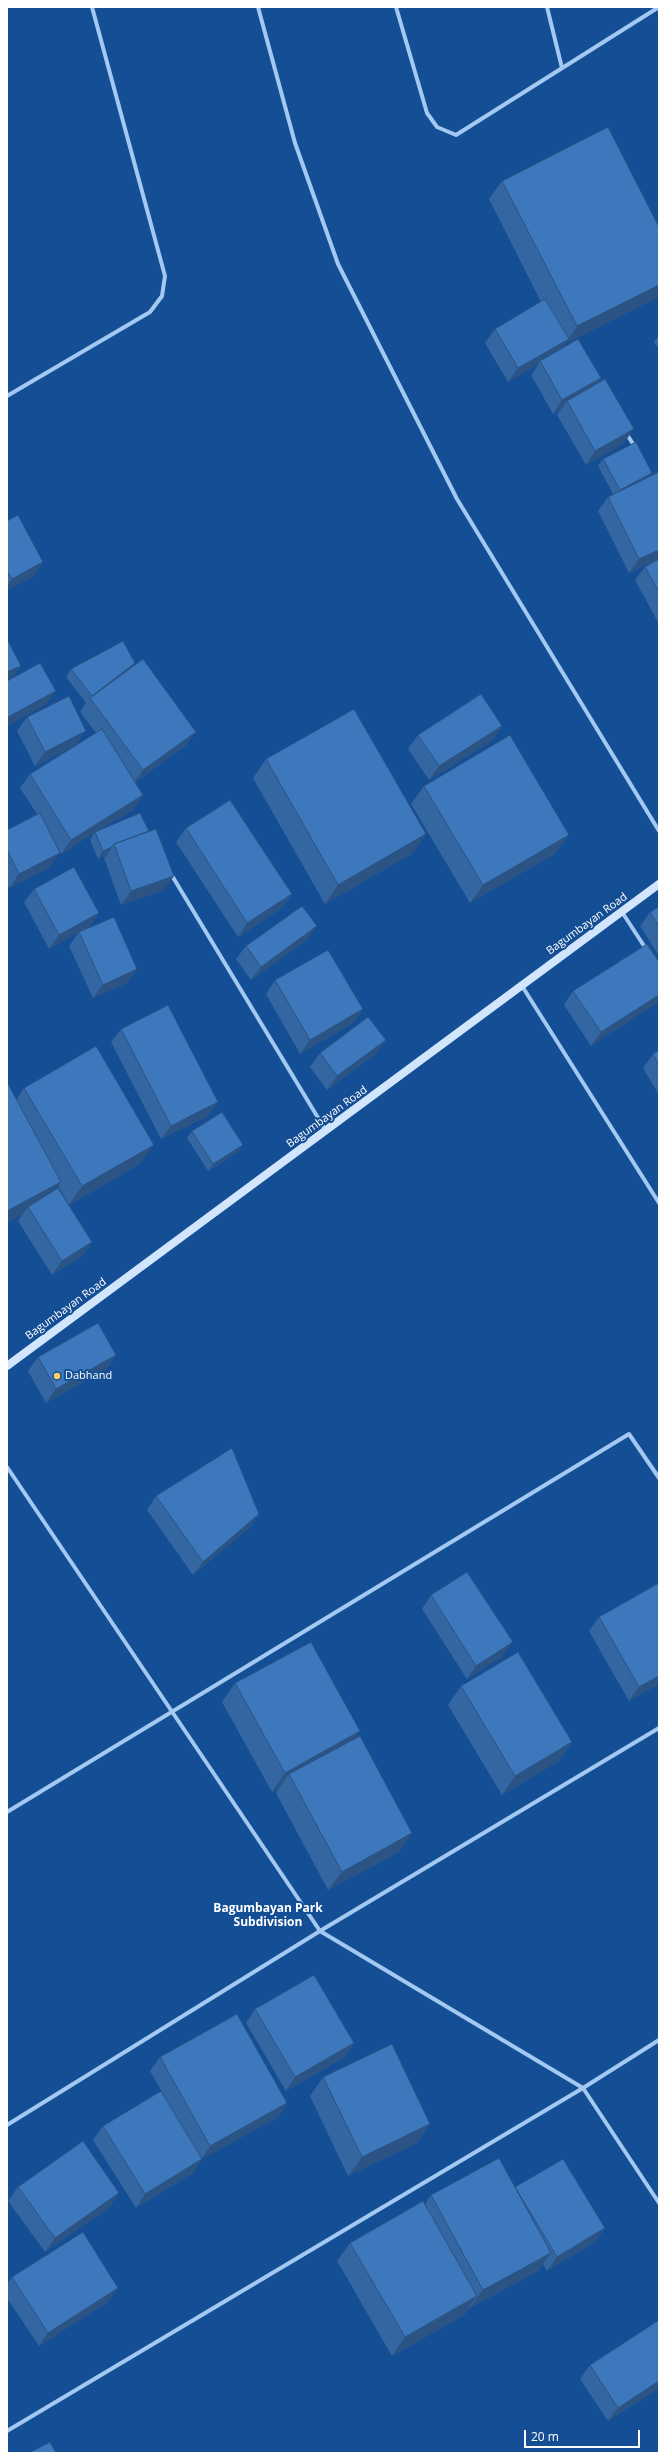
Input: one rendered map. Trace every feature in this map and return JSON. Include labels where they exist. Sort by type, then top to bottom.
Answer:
[{"type":"street","points":[[7,396],[150,312],[162,296],[165,276],[92,7]]},
{"type":"street","points":[[258,7],[295,143],[338,264],[457,499],[659,831]]},
{"type":"street","points":[[396,7],[427,113],[437,127],[456,135],[659,7]]},
{"type":"street","points":[[547,7],[562,68]]},
{"type":"street","points":[[624,429],[639,455]]},
{"type":"street","points":[[170,871],[326,1131]]},
{"type":"street","name":"Bagumbayan Road","points":[[7,1366],[659,884]]},
{"type":"street","points":[[622,912],[651,957]]},
{"type":"street","points":[[522,986],[659,1203]]},
{"type":"street","points":[[7,1812],[630,1434],[659,1478]]},
{"type":"street","points":[[7,1467],[320,1931],[583,2088],[659,2203]]},
{"type":"street","points":[[7,2125],[320,1931],[659,1728]]},
{"type":"street","points":[[7,2431],[583,2088],[659,2040]]},
{"type":"building","points":[[608,127],[659,227],[659,285],[577,326],[502,181]]},
{"type":"building","points":[[545,299],[569,339],[518,368],[495,329]]},
{"type":"building","points":[[578,339],[601,378],[562,400],[540,361]]},
{"type":"building","points":[[605,379],[634,429],[595,451],[567,401]]},
{"type":"building","points":[[636,442],[652,473],[620,490],[603,459]]},
{"type":"building","points":[[659,472],[659,550],[639,559],[608,497]]},
{"type":"building","points":[[18,515],[43,562],[12,579],[7,571],[7,521]]},
{"type":"building","points":[[659,559],[659,592],[645,567]]},
{"type":"building","points":[[7,639],[21,666],[7,672]]},
{"type":"building","points":[[123,641],[135,663],[92,696],[71,669]]},
{"type":"building","points":[[143,659],[196,732],[143,770],[90,698]]},
{"type":"building","points":[[40,663],[56,691],[8,717],[7,681]]},
{"type":"building","points":[[481,694],[502,726],[439,766],[418,735]]},
{"type":"building","points":[[69,696],[86,731],[45,752],[27,717]]},
{"type":"building","points":[[354,709],[426,834],[338,885],[266,759]]},
{"type":"building","points":[[102,729],[143,795],[71,840],[30,774]]},
{"type":"building","points":[[510,735],[569,835],[483,885],[424,786]]},
{"type":"building","points":[[230,800],[292,894],[247,923],[186,828]]},
{"type":"building","points":[[40,813],[60,853],[19,874],[7,850],[7,830]]},
{"type":"building","points":[[140,813],[149,831],[114,844],[112,847],[103,851],[95,832]]},
{"type":"building","points":[[156,829],[174,876],[131,891],[114,844]]},
{"type":"building","points":[[74,867],[99,913],[59,935],[34,889]]},
{"type":"building","points":[[302,906],[317,926],[261,967],[246,946]]},
{"type":"building","points":[[659,907],[659,926],[650,912]]},
{"type":"building","points":[[114,917],[137,969],[103,985],[79,932]]},
{"type":"building","points":[[647,944],[659,962],[659,995],[601,1032],[573,991]]},
{"type":"building","points":[[328,950],[363,1009],[310,1040],[275,980]]},
{"type":"building","points":[[168,1005],[218,1102],[171,1126],[121,1029]]},
{"type":"building","points":[[368,1017],[386,1040],[337,1076],[320,1053]]},
{"type":"building","points":[[96,1046],[154,1145],[82,1186],[24,1088]]},
{"type":"building","points":[[659,1050],[659,1065],[653,1054]]},
{"type":"building","points":[[7,1082],[61,1182],[7,1211]]},
{"type":"building","points":[[222,1112],[243,1145],[213,1164],[192,1131]]},
{"type":"building","points":[[58,1188],[92,1242],[62,1261],[28,1207]]},
{"type":"building","points":[[98,1323],[116,1355],[56,1389],[38,1357]]},
{"type":"building","points":[[232,1448],[259,1514],[203,1562],[156,1496]]},
{"type":"building","points":[[467,1572],[513,1642],[476,1666],[431,1595]]},
{"type":"building","points":[[659,1583],[659,1676],[639,1687],[599,1617]]},
{"type":"building","points":[[311,1642],[360,1731],[285,1773],[235,1683]]},
{"type":"building","points":[[518,1652],[572,1742],[515,1776],[461,1686]]},
{"type":"building","points":[[360,1736],[412,1833],[342,1872],[289,1774]]},
{"type":"building","points":[[314,1975],[354,2043],[295,2077],[255,2009]]},
{"type":"building","points":[[237,2014],[287,2103],[210,2146],[160,2057]]},
{"type":"building","points":[[392,2044],[430,2124],[362,2157],[323,2077]]},
{"type":"building","points":[[161,2091],[202,2159],[145,2194],[103,2126]]},
{"type":"building","points":[[83,2141],[119,2193],[55,2238],[18,2187]]},
{"type":"building","points":[[499,2158],[551,2253],[483,2290],[431,2195]]},
{"type":"building","points":[[563,2159],[605,2228],[557,2257],[515,2187]]},
{"type":"building","points":[[423,2201],[477,2296],[405,2337],[350,2243]]},
{"type":"building","points":[[83,2232],[118,2288],[48,2333],[12,2277]]},
{"type":"building","points":[[659,2320],[659,2381],[618,2408],[590,2365]]},
{"type":"building","points":[[50,2442],[56,2453],[29,2453]]},
{"type":"place","name":"Dabhand","points":[[57,1376]]},
{"type":"district","name":"Bagumbayan Park Subdivision","points":[[268,1916]]}]
